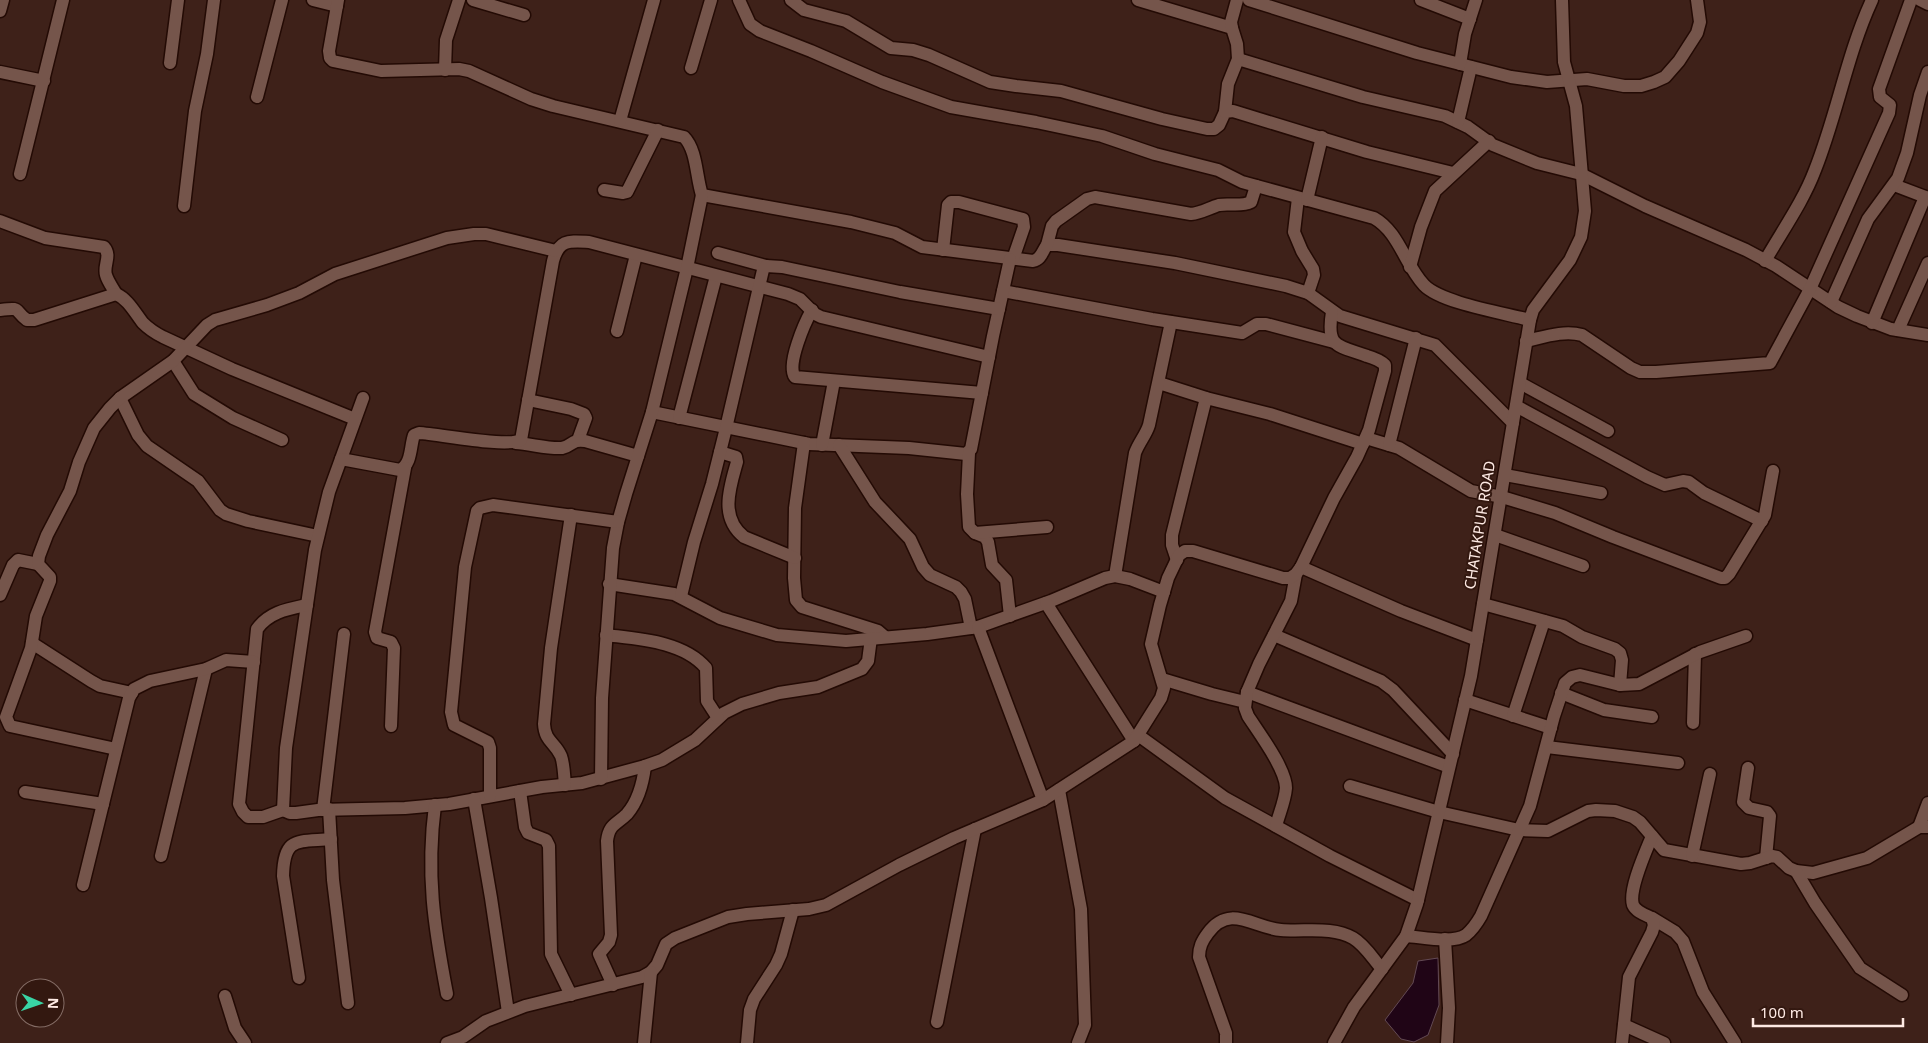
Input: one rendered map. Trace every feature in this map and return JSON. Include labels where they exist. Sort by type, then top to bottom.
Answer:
[{"type":"street","points":[[0,11],[3,0]]},
{"type":"street","points":[[20,174],[63,0]]},
{"type":"street","points":[[170,63],[178,0]]},
{"type":"street","points":[[184,206],[195,111],[207,54],[214,0]]},
{"type":"street","points":[[257,97],[282,0]]},
{"type":"street","points":[[313,0],[338,3],[329,51],[330,58],[333,61],[381,72],[469,71],[531,99],[553,106],[684,137],[692,151],[702,195],[687,268],[652,412],[618,522],[609,584],[602,698],[601,779]]},
{"type":"street","points":[[445,70],[446,40],[459,0]]},
{"type":"street","points":[[473,0],[524,15]]},
{"type":"street","points":[[620,122],[654,0]]},
{"type":"street","points":[[691,68],[711,0]]},
{"type":"street","points":[[739,0],[750,24],[760,31],[908,92],[951,107],[1102,136],[1155,154],[1218,170],[1242,182],[1374,218],[1390,231],[1410,268],[1425,287],[1452,300],[1530,320]]},
{"type":"street","points":[[791,0],[804,10],[846,21],[891,48],[913,50],[929,55],[990,82],[1061,91],[1162,120],[1207,129],[1214,129],[1225,112],[1228,84],[1238,59],[1237,44],[1232,28],[1232,16],[1238,0]]},
{"type":"street","points":[[1138,0],[1232,28]]},
{"type":"street","points":[[1249,0],[1417,54],[1465,66],[1534,81],[1569,82],[1587,79],[1624,86],[1641,86],[1654,82],[1665,76],[1679,61],[1697,33],[1700,22],[1697,0]]},
{"type":"street","points":[[1421,0],[1470,19]]},
{"type":"street","points":[[1458,122],[1465,66],[1463,45],[1476,0]]},
{"type":"street","name":"CHATAKPUR ROAD","points":[[1334,1043],[1354,1007],[1406,936],[1418,900],[1453,754],[1477,640],[1530,320],[1533,310],[1570,260],[1581,237],[1585,211],[1580,139],[1576,106],[1564,62],[1562,0]]},
{"type":"street","points":[[1765,260],[1802,198],[1814,173],[1824,147],[1849,62],[1872,0]]},
{"type":"street","points":[[1526,341],[1573,332],[1582,335],[1640,372],[1770,363],[1810,289],[1889,113],[1890,105],[1880,97],[1879,89],[1911,0]]},
{"type":"street","points":[[1920,0],[1928,4]]},
{"type":"street","points":[[1238,59],[1363,97],[1445,116],[1458,122],[1488,142],[1537,163],[1581,174],[1645,206],[1701,229],[1765,260],[1831,302],[1872,323],[1928,335]]},
{"type":"street","points":[[0,72],[44,81]]},
{"type":"street","points":[[1831,302],[1868,219],[1898,178],[1907,153],[1920,95],[1928,72]]},
{"type":"street","points":[[1225,112],[1228,110],[1239,112],[1367,152],[1453,173]]},
{"type":"street","points":[[604,190],[627,192],[658,130]]},
{"type":"street","points":[[1308,293],[1314,275],[1313,269],[1302,251],[1294,232],[1322,137]]},
{"type":"street","points":[[1410,268],[1434,191],[1488,142]]},
{"type":"street","points":[[1872,323],[1927,197],[1894,185]]},
{"type":"street","points":[[702,195],[851,222],[895,233],[922,247],[1012,259],[1037,260],[1047,245],[1052,226],[1056,221],[1087,199],[1104,197],[1191,214],[1220,205],[1251,202],[1256,186]]},
{"type":"street","points":[[943,250],[948,205],[951,202],[959,202],[1023,219],[1024,227],[1003,291],[969,453],[969,527],[975,533],[985,537],[988,542],[992,565],[1007,583],[1010,616]]},
{"type":"street","points":[[0,221],[44,238],[104,247],[108,257],[106,274],[116,294]]},
{"type":"street","points":[[38,564],[47,535],[70,491],[84,449],[94,428],[120,398],[173,361],[207,324],[299,293],[335,274],[447,238],[486,234],[556,251]]},
{"type":"street","points":[[516,443],[521,440],[523,435],[556,251],[559,246],[566,242],[589,242],[760,287],[800,298],[815,314],[821,317],[989,357]]},
{"type":"street","points":[[1047,245],[1058,245],[1175,263],[1286,286],[1308,293],[1340,316],[1435,345],[1513,423]]},
{"type":"street","points":[[718,253],[766,266],[999,309]]},
{"type":"street","points":[[617,331],[636,254]]},
{"type":"street","points":[[1898,330],[1928,262]]},
{"type":"street","points":[[681,596],[694,542],[720,452],[763,270],[766,266]]},
{"type":"street","points":[[679,418],[716,276]]},
{"type":"street","points":[[1003,291],[1242,333],[1257,324],[1266,324],[1334,342],[1377,360],[1384,366],[1385,371],[1374,416],[1364,441],[1298,571],[1291,601],[1246,697],[1245,708],[1248,716],[1283,773],[1286,786],[1285,794],[1276,826]]},
{"type":"street","points":[[0,310],[19,310],[27,320],[34,320],[116,294],[122,296],[153,332],[186,346],[232,370],[355,419]]},
{"type":"street","points":[[812,310],[802,331],[792,369],[793,374],[799,378],[982,393]]},
{"type":"street","points":[[1332,312],[1329,329],[1330,336],[1334,342]]},
{"type":"street","points":[[1115,576],[1135,453],[1146,433],[1159,383],[1171,322]]},
{"type":"street","points":[[1389,445],[1416,338]]},
{"type":"street","points":[[173,361],[194,394],[234,418],[282,440]]},
{"type":"street","points":[[822,445],[834,381]]},
{"type":"street","points":[[1159,383],[1206,398],[1364,441],[1399,448],[1468,489],[1556,513],[1621,541],[1720,578],[1725,578],[1729,574],[1762,521],[1768,503],[1773,471]]},
{"type":"street","points":[[1520,383],[1608,431]]},
{"type":"street","points":[[120,398],[138,434],[147,446],[198,481],[220,510],[226,514],[248,521],[318,536]]},
{"type":"street","points":[[284,810],[286,748],[318,536],[329,492],[363,398]]},
{"type":"street","points":[[1176,560],[1172,545],[1172,535],[1206,398]]},
{"type":"street","points":[[391,726],[394,648],[391,642],[376,638],[375,632],[405,468],[408,463],[414,435],[419,433],[563,448],[578,440],[586,418],[584,414],[571,409],[528,400]]},
{"type":"street","points":[[1516,406],[1647,477],[1665,485],[1683,481],[1689,482],[1704,493],[1762,521]]},
{"type":"street","points":[[652,412],[804,443],[969,453]]},
{"type":"street","points":[[578,440],[638,456]]},
{"type":"street","points":[[804,443],[796,508],[796,600],[802,608],[878,632],[885,637]]},
{"type":"street","points":[[839,444],[875,502],[910,539],[923,567],[930,575],[961,592],[1043,800]]},
{"type":"street","points":[[720,452],[736,457],[737,462],[728,497],[728,506],[737,532],[744,537],[795,558]]},
{"type":"street","points":[[341,459],[394,470],[405,468]]},
{"type":"street","points":[[1505,475],[1601,493]]},
{"type":"street","points":[[490,796],[490,748],[488,742],[454,725],[451,712],[465,567],[474,517],[480,508],[493,505],[618,522]]},
{"type":"street","points":[[566,785],[560,754],[544,734],[544,724],[551,648],[570,515]]},
{"type":"street","points":[[975,533],[1047,527]]},
{"type":"street","points":[[1495,535],[1583,566]]},
{"type":"street","points":[[452,1042],[486,1021],[508,1012],[642,977],[651,972],[657,965],[666,944],[675,938],[728,917],[819,908],[899,865],[975,829],[1043,800],[1136,738],[1161,698],[1164,688],[1151,644],[1164,592],[1179,555],[1185,551],[1193,551],[1283,578],[1290,578],[1298,571]]},
{"type":"street","points":[[0,593],[12,564],[18,560],[38,564],[50,577],[36,616],[32,643],[4,723],[10,726],[116,749]]},
{"type":"street","points":[[1298,571],[1477,640]]},
{"type":"street","points":[[609,584],[681,596],[720,618],[777,635],[830,640],[927,634],[975,627],[1046,603],[1105,578],[1115,576],[1141,582],[1164,592]]},
{"type":"street","points":[[1046,603],[1136,738],[1225,798],[1330,856],[1418,900]]},
{"type":"street","points":[[1483,604],[1563,626],[1582,637],[1615,649],[1620,653],[1622,660],[1620,685]]},
{"type":"street","points":[[307,605],[277,612],[257,628],[239,804],[248,817],[263,817],[284,810],[296,813],[435,805],[520,791],[582,784],[601,779],[662,760],[695,740],[718,718],[742,704],[778,693],[818,687],[862,670],[868,661],[871,638]]},
{"type":"street","points":[[1513,716],[1544,621]]},
{"type":"street","points":[[344,634],[326,810],[331,839],[333,880],[348,1003]]},
{"type":"street","points":[[606,635],[642,640],[670,647],[693,656],[706,668],[707,701],[718,718]]},
{"type":"street","points":[[1274,635],[1381,681],[1393,690],[1453,754]]},
{"type":"street","points":[[1406,936],[1456,939],[1464,936],[1473,928],[1481,916],[1530,806],[1565,683],[1572,677],[1580,676],[1620,685],[1639,684],[1695,654],[1746,636]]},
{"type":"street","points":[[32,643],[100,686],[132,693]]},
{"type":"street","points":[[1693,723],[1695,654]]},
{"type":"street","points":[[83,885],[116,749],[134,689],[150,682],[206,670],[226,660],[254,662]]},
{"type":"street","points":[[161,856],[206,670]]},
{"type":"street","points":[[1162,678],[1212,694],[1246,697],[1449,767]]},
{"type":"street","points":[[1562,693],[1604,710],[1652,717]]},
{"type":"street","points":[[1465,700],[1551,728]]},
{"type":"street","points":[[1547,747],[1678,763]]},
{"type":"street","points":[[613,984],[600,954],[609,942],[611,935],[607,836],[612,826],[632,807],[643,783],[645,766]]},
{"type":"street","points":[[1748,768],[1743,802],[1749,808],[1767,812],[1770,816],[1766,858]]},
{"type":"street","points":[[1692,856],[1710,774]]},
{"type":"street","points":[[1350,786],[1439,812],[1519,830],[1548,831],[1588,811],[1608,810],[1636,819],[1645,826],[1664,850],[1745,864],[1777,857],[1789,868],[1805,873],[1813,873],[1867,858],[1924,827],[1928,803]]},
{"type":"street","points":[[1059,790],[1081,909],[1085,1025],[1078,1043]]},
{"type":"street","points":[[520,791],[525,827],[528,833],[546,840],[549,846],[551,954],[571,995]]},
{"type":"street","points":[[25,792],[103,804]]},
{"type":"street","points":[[474,799],[508,1012]]},
{"type":"street","points":[[435,805],[430,851],[431,893],[433,919],[447,994]]},
{"type":"street","points":[[937,1022],[975,829]]},
{"type":"street","points":[[1652,836],[1635,880],[1633,904],[1637,910],[1675,932],[1683,941],[1703,992],[1735,1043]]},
{"type":"street","points":[[299,978],[283,876],[285,856],[289,846],[295,843],[331,839]]},
{"type":"street","points":[[1796,871],[1814,903],[1860,968],[1902,995]]},
{"type":"street","points":[[747,1043],[750,1010],[754,999],[776,965],[792,910]]},
{"type":"street","points":[[1226,1043],[1226,1033],[1199,957],[1200,947],[1206,936],[1219,921],[1235,918],[1272,929],[1328,931],[1344,934],[1362,944],[1382,969]]},
{"type":"street","points":[[1622,1043],[1629,977],[1652,932],[1654,925],[1652,918]]},
{"type":"street","points":[[1445,939],[1449,1008],[1447,1043]]},
{"type":"street","points":[[644,1043],[651,972]]},
{"type":"street","points":[[225,996],[235,1028],[245,1043]]},
{"type":"street","points":[[1624,1025],[1664,1043]]},
{"type":"shaded area","points":[[1438,958],[1439,1005],[1428,1035],[1414,1042],[1401,1039],[1385,1020],[1413,983],[1418,961]]}]
